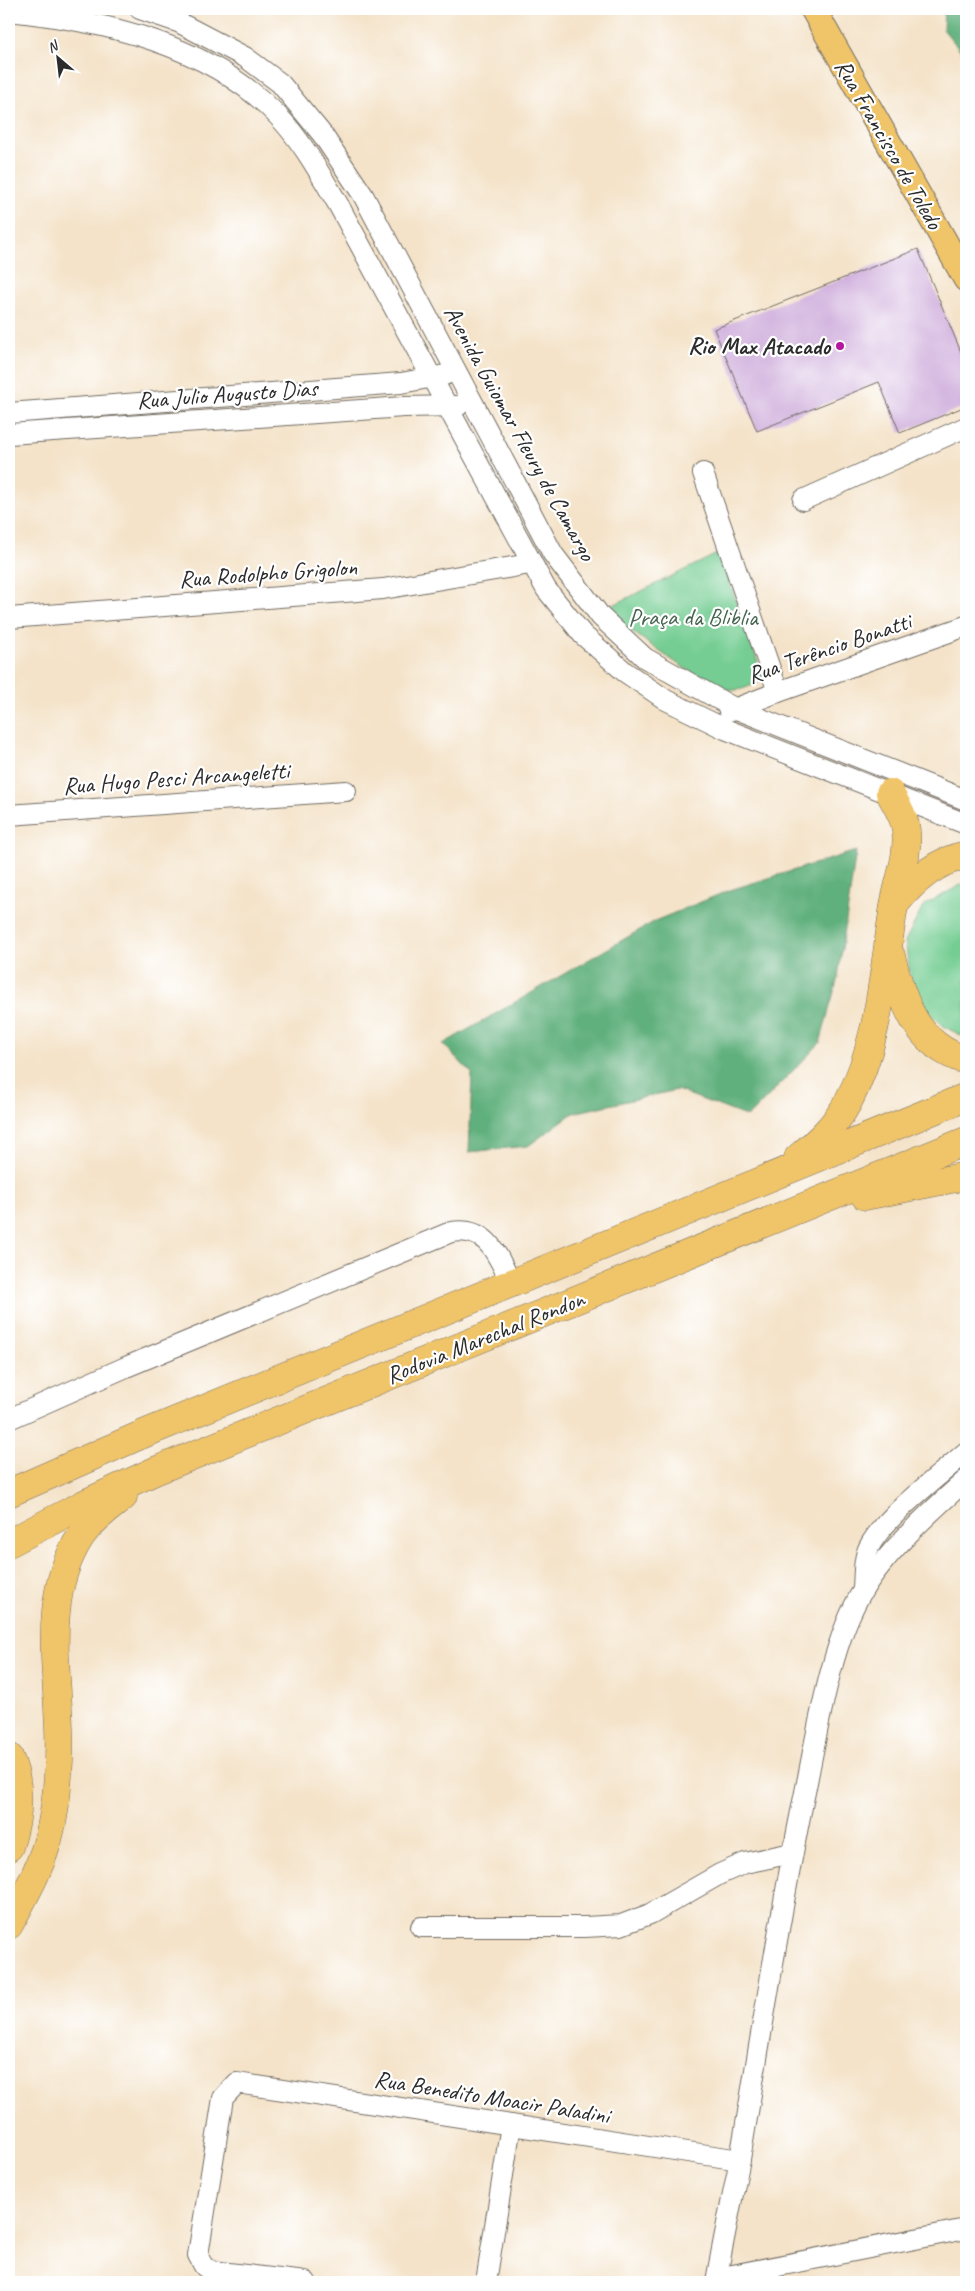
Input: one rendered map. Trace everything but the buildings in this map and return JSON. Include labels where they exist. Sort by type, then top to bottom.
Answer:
[{"type":"highway","points":[[781,1173],[826,1134],[848,1102],[862,1069],[874,1029],[889,949],[894,905],[906,848],[906,830],[890,793]]},
{"type":"highway","points":[[894,905],[908,887],[924,875],[941,864],[966,855]]},
{"type":"highway","points":[[889,949],[904,1000],[915,1024],[935,1044],[957,1058],[966,1060]]},
{"type":"highway","name":"Rodovia Marechal Rondon","points":[[9,1492],[141,1435],[966,1097]]},
{"type":"highway","name":"Rodovia Marechal Rondon","points":[[9,1543],[84,1504],[155,1471],[966,1141]]},
{"type":"highway","points":[[802,1209],[966,1176]]},
{"type":"highway","points":[[9,1925],[25,1895],[48,1842],[59,1774],[53,1638],[57,1601],[66,1567],[82,1536],[96,1518],[155,1471]]},
{"type":"highway","points":[[9,1757],[14,1768],[18,1797],[17,1822],[9,1846]]},
{"type":"main road","name":"Rua Francisco de Toledo","points":[[813,9],[966,279]]},
{"type":"street","name":"Avenida Guiomar Fleury de Camargo","points":[[140,9],[178,22],[245,57],[280,83],[322,134],[363,194],[553,554],[601,617],[645,658],[734,708],[966,800]]},
{"type":"street","points":[[9,11],[97,24],[142,36],[201,59],[256,94],[279,117],[304,148],[338,204],[433,378],[530,564],[546,589],[583,635],[625,672],[666,700],[710,723],[966,824]]},
{"type":"street","name":"Rua Julio Augusto Dias","points":[[9,413],[433,378],[457,372]]},
{"type":"street","name":"Rua Julio Augusto Dias","points":[[9,434],[404,407],[448,407],[474,404]]},
{"type":"street","points":[[803,500],[966,427]]},
{"type":"street","points":[[702,473],[778,692]]},
{"type":"street","name":"Rua Rodolpho Grigolon","points":[[9,618],[383,589],[530,564]]},
{"type":"street","name":"Rua Terêncio Bonatti","points":[[710,723],[734,708],[966,626]]},
{"type":"street","name":"Rua Hugo Pesci Arcangeletti","points":[[9,815],[346,791]]},
{"type":"street","points":[[9,1419],[126,1367],[451,1232],[465,1230],[477,1234],[496,1253],[511,1283]]},
{"type":"street","points":[[863,1589],[864,1565],[868,1548],[879,1532],[966,1452]]},
{"type":"street","points":[[966,1480],[907,1536],[863,1589],[847,1623],[833,1667],[792,1853],[740,2160],[716,2280],[966,2229]]},
{"type":"street","points":[[421,1927],[585,1927],[621,1925],[650,1914],[720,1874],[745,1863],[792,1853]]},
{"type":"street","name":"Rua Benedito Moacir Paladini","points":[[306,2282],[211,2272],[204,2266],[198,2255],[223,2098],[237,2083],[740,2160]]},
{"type":"street","points":[[486,2282],[511,2125]]},
{"type":"green space","points":[[944,9],[966,9],[966,57],[943,29]]},
{"type":"green space","name":"Praça da Bliblia","points":[[719,553],[764,679],[748,687],[735,690],[703,679],[685,668],[647,643],[605,609]]},
{"type":"green space","points":[[856,851],[838,977],[820,1043],[748,1117],[677,1090],[573,1113],[528,1146],[469,1152],[472,1074],[443,1044],[657,920],[730,890]]},
{"type":"green space","points":[[966,882],[966,1038],[945,1027],[922,1007],[910,975],[905,941],[924,905]]},
{"type":"place","name":"Rio Max Atacado","points":[[840,346]]}]
